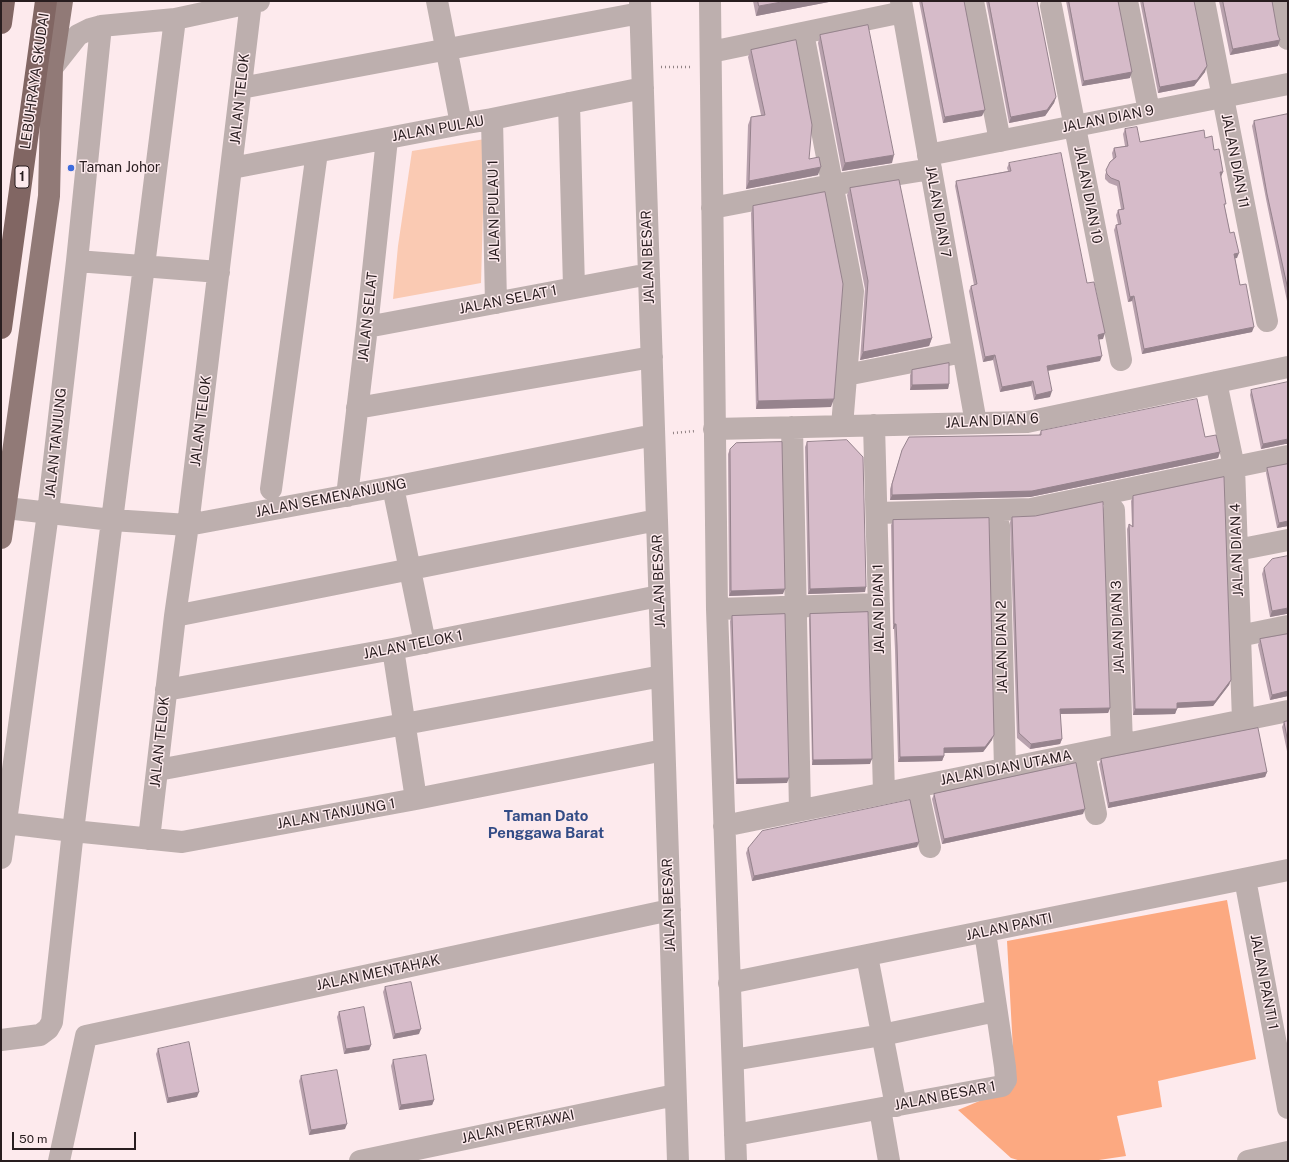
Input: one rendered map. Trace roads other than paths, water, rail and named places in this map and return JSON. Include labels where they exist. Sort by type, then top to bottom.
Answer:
[{"type":"highway","points":[[1,23],[4,1]]},
{"type":"highway","name":"LEBUHRAYA SKUDAI","points":[[1,328],[46,1]]},
{"type":"main road","points":[[1,538],[49,196],[52,68],[62,1]]},
{"type":"street","points":[[175,19],[224,1]]},
{"type":"street","points":[[437,1],[462,124]]},
{"type":"street","points":[[710,1],[717,609],[736,1161]]},
{"type":"street","points":[[973,1],[1000,141]]},
{"type":"street","points":[[1127,1],[1149,111]]},
{"type":"street","name":"JALAN DIAN 11","points":[[1204,1],[1267,321]]},
{"type":"street","points":[[1280,1],[1288,39]]},
{"type":"street","points":[[52,68],[78,35],[90,29],[101,26],[175,19],[255,2]]},
{"type":"street","name":"JALAN TELOK","points":[[149,839],[175,616],[188,525],[241,88],[255,2]]},
{"type":"street","points":[[711,59],[902,6]]},
{"type":"street","name":"JALAN DIAN 7","points":[[902,6],[976,423]]},
{"type":"street","name":"JALAN DIAN 10","points":[[1051,6],[1121,360]]},
{"type":"street","points":[[241,88],[447,49],[640,7]]},
{"type":"street","name":"JALAN BESAR","points":[[640,7],[678,1161]]},
{"type":"street","points":[[1,1040],[40,1035],[48,1029],[52,1022],[73,832],[175,19]]},
{"type":"street","name":"JALAN TANJUNG","points":[[1,858],[48,513],[77,261],[101,26]]},
{"type":"street","points":[[803,33],[853,291],[842,426]]},
{"type":"street","name":"JALAN PULAU","points":[[232,168],[569,103],[642,78]]},
{"type":"street","name":"JALAN DIAN 9","points":[[712,208],[832,185],[929,162],[1000,141],[1288,84]]},
{"type":"street","points":[[569,103],[574,287]]},
{"type":"street","name":"JALAN PULAU 1","points":[[492,119],[496,304]]},
{"type":"street","name":"JALAN SELAT","points":[[347,496],[387,139]]},
{"type":"street","points":[[271,489],[317,152]]},
{"type":"street","points":[[77,261],[219,272]]},
{"type":"street","name":"JALAN SELAT 1","points":[[367,327],[496,304],[574,287],[649,274]]},
{"type":"street","points":[[846,375],[963,352]]},
{"type":"street","points":[[357,408],[652,357]]},
{"type":"street","name":"JALAN DIAN 6","points":[[714,429],[1027,422],[1288,368]]},
{"type":"street","name":"JALAN DIAN 4","points":[[1216,382],[1234,467],[1242,720]]},
{"type":"street","name":"JALAN DIAN 1","points":[[874,425],[884,793]]},
{"type":"street","points":[[792,427],[800,810]]},
{"type":"street","name":"JALAN SEMENANJUNG","points":[[6,508],[112,520],[188,525],[347,496],[654,435]]},
{"type":"street","points":[[877,513],[1031,509],[1288,456]]},
{"type":"street","points":[[393,487],[424,643]]},
{"type":"street","name":"JALAN DIAN 3","points":[[1114,510],[1122,745]]},
{"type":"street","points":[[175,616],[657,520]]},
{"type":"street","name":"JALAN DIAN 2","points":[[999,526],[1005,769]]},
{"type":"street","points":[[1237,550],[1288,540]]},
{"type":"street","name":"JALAN TELOK 1","points":[[166,690],[393,649],[659,596]]},
{"type":"street","points":[[717,609],[879,604]]},
{"type":"street","points":[[1240,636],[1288,626]]},
{"type":"street","points":[[393,649],[406,725],[416,799]]},
{"type":"street","points":[[158,770],[406,725],[662,676]]},
{"type":"street","name":"JALAN DIAN UTAMA","points":[[724,826],[1288,711]]},
{"type":"street","name":"JALAN TANJUNG 1","points":[[5,823],[73,832],[182,842],[416,799],[664,750]]},
{"type":"street","points":[[1084,753],[1096,814]]},
{"type":"street","points":[[917,787],[930,847]]},
{"type":"street","name":"JALAN PANTI","points":[[729,983],[1288,870]]},
{"type":"street","name":"JALAN PANTI 1","points":[[1245,879],[1288,1108]]},
{"type":"street","name":"JALAN MENTAHAK","points":[[65,1160],[86,1036],[670,910]]},
{"type":"street","name":"JALAN BESAR 1","points":[[735,1135],[1002,1086],[1006,1080],[1005,1067],[985,932]]},
{"type":"street","points":[[867,956],[882,1035],[888,1108],[889,1161]]},
{"type":"street","points":[[733,1060],[882,1035],[996,1011]]},
{"type":"street","name":"JALAN PERTAWAI","points":[[360,1161],[675,1095]]},
{"type":"street","points":[[1248,1161],[1288,1152]]},
{"type":"place","name":"Taman Johor","points":[[71,168]]},
{"type":"district","name":"Taman Dato Penggawa Barat","points":[[546,824]]}]
